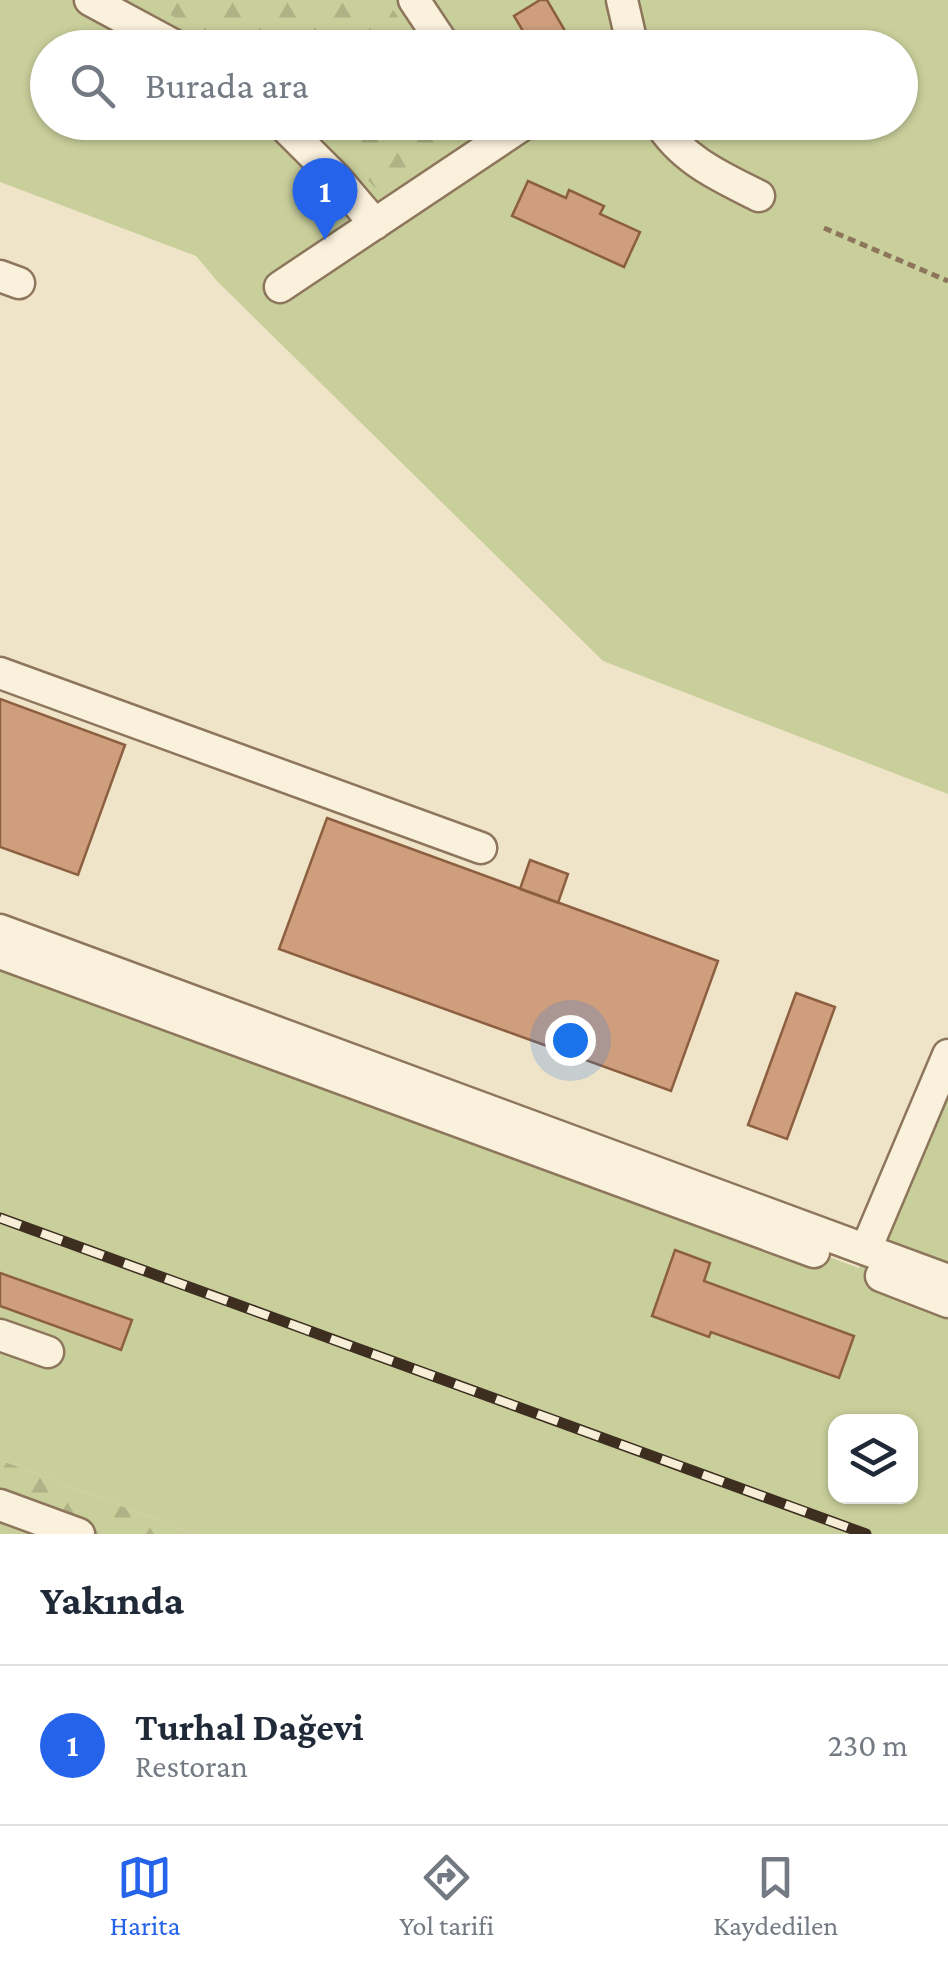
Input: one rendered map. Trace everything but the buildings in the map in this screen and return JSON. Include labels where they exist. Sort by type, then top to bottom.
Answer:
[{"type":"street","points":[[90,0],[150,30]]},
{"type":"street","points":[[414,0],[434,30]]},
{"type":"street","points":[[622,0],[629,30]]},
{"type":"street","points":[[298,140],[336,177],[374,224]]},
{"type":"street","points":[[280,287],[492,140]]},
{"type":"street","points":[[671,140],[694,160],[759,196]]},
{"type":"street","points":[[0,673],[481,848]]},
{"type":"street","points":[[0,930],[948,1280]]},
{"type":"street","points":[[0,954],[948,1302]]},
{"type":"street","points":[[866,1249],[948,1054]]},
{"type":"street","points":[[0,1335],[48,1352]]},
{"type":"street","points":[[0,1505],[79,1534]]},
{"type":"path","points":[[824,228],[948,281]]},
{"type":"green space","points":[[0,0],[948,0],[948,794],[603,661],[196,256],[0,182]]},
{"type":"green space","points":[[146,0],[386,0],[408,30],[196,30]]},
{"type":"green space","points":[[330,140],[461,140],[380,193]]},
{"type":"green space","points":[[0,953],[859,1268],[948,1055],[948,1534],[195,1534],[0,1460]]},
{"type":"green space","points":[[0,1460],[195,1534],[0,1534]]},
{"type":"railway","points":[[0,1218],[866,1534]]},
{"type":"place","name":"Turhal Dağevi","points":[[325,240]]}]
